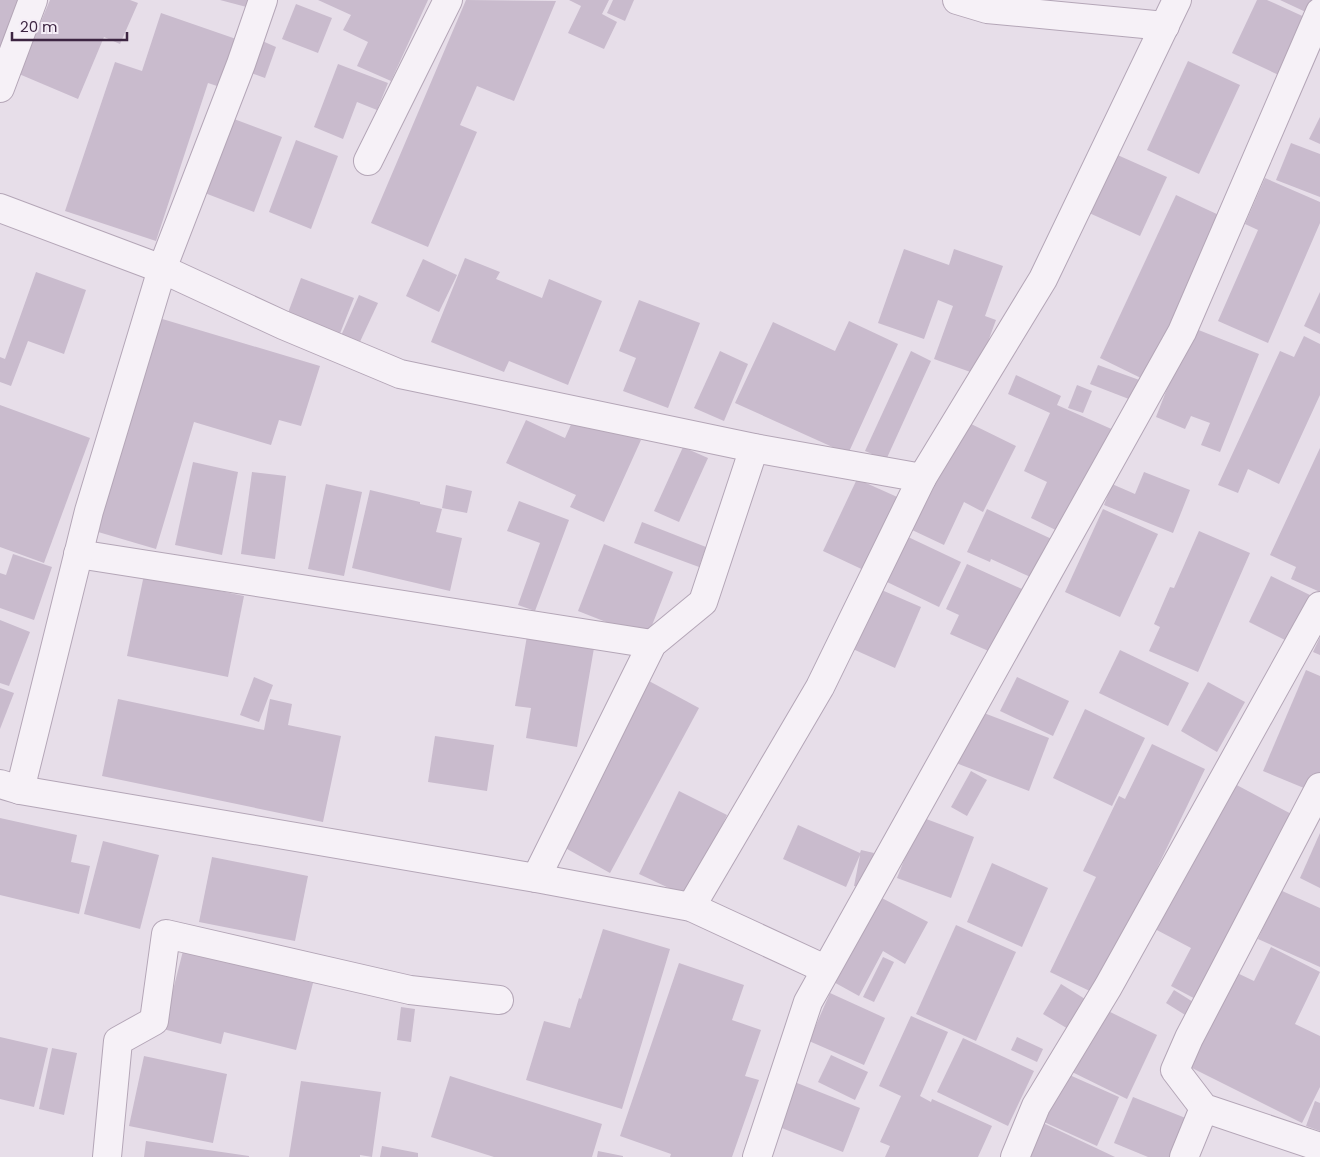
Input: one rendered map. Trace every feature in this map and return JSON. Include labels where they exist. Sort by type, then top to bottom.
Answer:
[{"type":"street","points":[[0,88],[33,0]]},
{"type":"street","points":[[263,0],[241,64],[162,269],[89,512],[10,787],[536,878],[691,907],[825,969]]},
{"type":"street","points":[[368,161],[448,0]]},
{"type":"street","points":[[957,0],[1165,26]]},
{"type":"street","points":[[691,907],[820,687],[922,478],[1043,279],[1177,0]]},
{"type":"street","points":[[757,1157],[808,1002],[1182,332],[1320,12]]},
{"type":"street","points":[[0,208],[162,269],[284,325],[400,374],[754,448],[922,478]]},
{"type":"street","points":[[536,878],[652,644],[703,602],[754,448]]},
{"type":"street","points":[[78,554],[652,644]]},
{"type":"street","points":[[1015,1157],[1036,1106],[1108,987],[1320,606]]},
{"type":"street","points":[[1320,788],[1189,1038],[1175,1070],[1204,1108],[1320,1147]]},
{"type":"street","points":[[107,1157],[118,1041],[154,1021],[166,934],[410,990],[499,1000]]},
{"type":"street","points":[[1184,1157],[1204,1108]]},
{"type":"building","points":[[0,0],[20,0],[0,62]]},
{"type":"building","points":[[50,0],[130,0],[138,3],[120,44],[104,37],[78,99],[19,74]]},
{"type":"building","points":[[220,0],[257,0],[254,9]]},
{"type":"building","points":[[318,0],[428,0],[391,81],[357,66],[368,42],[343,30],[351,15]]},
{"type":"building","points":[[466,0],[556,1],[514,101],[477,86],[460,125],[477,132],[428,247],[371,223]]},
{"type":"building","points":[[569,0],[609,0],[602,14],[617,22],[604,49],[568,33],[581,6]]},
{"type":"building","points":[[613,0],[634,0],[625,21],[607,13]]},
{"type":"building","points":[[1257,0],[1267,0],[1309,19],[1283,77],[1232,53]]},
{"type":"building","points":[[1280,0],[1317,0],[1310,14]]},
{"type":"building","points":[[296,4],[332,18],[318,53],[282,39]]},
{"type":"building","points":[[161,13],[239,40],[223,88],[208,83],[156,241],[65,211],[115,62],[142,71]]},
{"type":"building","points":[[260,40],[276,47],[265,78],[248,72]]},
{"type":"building","points":[[1188,61],[1240,85],[1199,174],[1147,150]]},
{"type":"building","points":[[338,64],[388,83],[377,110],[357,102],[343,139],[314,127]]},
{"type":"building","points":[[226,116],[282,137],[254,212],[197,190]]},
{"type":"building","points":[[1320,117],[1320,144],[1309,139]]},
{"type":"building","points":[[296,140],[338,156],[311,229],[269,212]]},
{"type":"building","points":[[1291,143],[1320,154],[1320,197],[1276,180]]},
{"type":"building","points":[[1113,153],[1167,177],[1140,236],[1087,212]]},
{"type":"building","points":[[1265,178],[1320,202],[1320,223],[1268,343],[1218,321],[1258,230],[1245,224]]},
{"type":"building","points":[[1176,195],[1221,216],[1147,381],[1100,358]]},
{"type":"building","points":[[904,249],[949,265],[954,249],[1003,266],[985,316],[996,320],[976,374],[934,359],[953,306],[938,300],[924,339],[878,323]]},
{"type":"building","points":[[465,258],[500,272],[496,279],[542,298],[549,279],[602,301],[568,385],[509,361],[504,372],[431,342]]},
{"type":"building","points":[[423,259],[457,275],[439,312],[406,296]]},
{"type":"building","points":[[36,272],[86,290],[64,354],[28,341],[11,386],[0,382],[0,357],[5,359]]},
{"type":"building","points":[[301,278],[354,298],[337,341],[285,321]]},
{"type":"building","points":[[1320,292],[1320,334],[1304,326]]},
{"type":"building","points":[[359,295],[378,303],[358,346],[340,338]]},
{"type":"building","points":[[639,300],[700,323],[668,408],[623,391],[636,358],[619,351]]},
{"type":"building","points":[[159,318],[320,366],[301,426],[279,420],[271,445],[194,422],[156,549],[88,529]]},
{"type":"building","points":[[849,321],[898,344],[848,454],[735,403],[773,322],[835,351]]},
{"type":"building","points":[[1191,327],[1259,354],[1220,452],[1201,445],[1210,423],[1191,416],[1185,429],[1156,417]]},
{"type":"building","points":[[1304,336],[1320,344],[1320,395],[1279,484],[1248,469],[1238,493],[1218,485],[1280,351],[1294,357]]},
{"type":"building","points":[[720,351],[748,364],[724,421],[694,408]]},
{"type":"building","points":[[911,351],[931,361],[886,460],[865,451]]},
{"type":"building","points":[[1098,365],[1142,381],[1134,401],[1090,384]]},
{"type":"building","points":[[1016,375],[1061,396],[1057,405],[1116,431],[1068,536],[1031,518],[1047,482],[1024,471],[1050,413],[1008,394]]},
{"type":"building","points":[[1077,385],[1092,391],[1083,413],[1068,408]]},
{"type":"building","points":[[0,405],[90,438],[44,563],[0,547]]},
{"type":"building","points":[[577,411],[641,440],[604,522],[570,507],[576,495],[506,463],[526,420],[565,438]]},
{"type":"building","points":[[963,420],[1016,446],[983,512],[964,502],[944,545],[910,529]]},
{"type":"building","points":[[683,447],[708,458],[679,522],[654,511]]},
{"type":"building","points":[[1320,448],[1320,592],[1291,579],[1296,567],[1270,555]]},
{"type":"building","points":[[193,462],[238,472],[222,555],[175,545]]},
{"type":"building","points":[[252,472],[286,476],[275,559],[241,554]]},
{"type":"building","points":[[1144,472],[1190,490],[1173,533],[1104,505],[1112,484],[1135,494]]},
{"type":"building","points":[[857,479],[904,500],[870,573],[823,551]]},
{"type":"building","points":[[326,484],[362,492],[344,576],[308,569]]},
{"type":"building","points":[[446,485],[472,491],[467,513],[442,508]]},
{"type":"building","points":[[370,490],[442,509],[436,532],[462,538],[450,591],[352,568]]},
{"type":"building","points":[[519,501],[569,520],[535,611],[518,605],[540,543],[507,531]]},
{"type":"building","points":[[987,509],[1056,541],[1037,580],[991,559],[990,562],[967,552]]},
{"type":"building","points":[[1103,509],[1158,534],[1120,617],[1065,592]]},
{"type":"building","points":[[642,522],[706,547],[699,567],[634,543]]},
{"type":"building","points":[[1199,531],[1250,553],[1198,672],[1149,651],[1160,627],[1154,624],[1170,587],[1174,588]]},
{"type":"building","points":[[906,536],[961,562],[939,607],[885,581]]},
{"type":"building","points":[[604,544],[673,572],[647,638],[578,611]]},
{"type":"building","points":[[13,554],[52,567],[34,620],[0,608],[0,573],[6,575]]},
{"type":"building","points":[[967,564],[1022,589],[993,653],[950,634],[959,615],[946,609]]},
{"type":"building","points":[[144,575],[244,596],[228,677],[127,656]]},
{"type":"building","points":[[1271,576],[1310,595],[1287,641],[1249,622]]},
{"type":"building","points":[[870,585],[921,607],[895,668],[844,645]]},
{"type":"building","points":[[0,620],[30,632],[9,686],[0,683]]},
{"type":"building","points":[[527,636],[594,648],[577,747],[526,738],[531,708],[515,706]]},
{"type":"building","points":[[1320,637],[1320,655],[1313,652]]},
{"type":"building","points":[[1120,650],[1189,683],[1168,726],[1099,693]]},
{"type":"building","points":[[1306,670],[1320,676],[1320,783],[1316,793],[1263,771]]},
{"type":"building","points":[[254,677],[273,685],[259,722],[240,715]]},
{"type":"building","points":[[1017,677],[1069,701],[1053,736],[1000,711]]},
{"type":"building","points":[[649,681],[699,708],[610,873],[560,845]]},
{"type":"building","points":[[1208,682],[1245,702],[1217,752],[1181,731]]},
{"type":"building","points":[[0,688],[14,693],[0,729]]},
{"type":"building","points":[[118,699],[264,730],[270,699],[292,704],[288,725],[341,736],[323,822],[102,776]]},
{"type":"building","points":[[1085,709],[1145,738],[1112,806],[1053,778]]},
{"type":"building","points":[[976,710],[1049,738],[1029,791],[956,763]]},
{"type":"building","points":[[435,736],[494,745],[487,791],[428,782]]},
{"type":"building","points":[[1152,744],[1205,769],[1096,994],[1050,972],[1096,877],[1083,871],[1119,796],[1125,799]]},
{"type":"building","points":[[971,771],[987,780],[967,816],[951,807]]},
{"type":"building","points":[[1231,782],[1299,818],[1201,1002],[1171,986],[1191,948],[1153,928]]},
{"type":"building","points":[[679,791],[727,815],[688,897],[639,874]]},
{"type":"building","points":[[921,817],[974,837],[951,898],[897,878]]},
{"type":"building","points":[[0,818],[77,835],[71,862],[90,866],[79,914],[0,895]]},
{"type":"building","points":[[798,825],[860,853],[861,850],[874,853],[867,888],[854,886],[860,855],[846,887],[783,859]]},
{"type":"building","points":[[1320,833],[1320,888],[1300,878]]},
{"type":"building","points":[[103,841],[159,855],[140,929],[84,914]]},
{"type":"building","points":[[212,857],[308,876],[295,941],[199,922]]},
{"type":"building","points":[[992,863],[1048,888],[1022,947],[967,922]]},
{"type":"building","points":[[1280,890],[1320,908],[1320,967],[1258,939]]},
{"type":"building","points":[[876,895],[928,922],[905,964],[883,951],[859,996],[830,980]]},
{"type":"building","points":[[956,925],[1016,952],[976,1041],[916,1014]]},
{"type":"building","points":[[603,929],[670,949],[622,1109],[526,1080],[544,1021],[570,1028]]},
{"type":"building","points":[[1271,947],[1320,972],[1295,1024],[1320,1036],[1320,1087],[1302,1123],[1186,1065],[1233,971],[1254,981]]},
{"type":"building","points":[[183,951],[313,983],[296,1050],[224,1032],[221,1044],[163,1029]]},
{"type":"building","points":[[883,957],[894,962],[874,1002],[863,997]]},
{"type":"building","points":[[679,963],[744,985],[732,1020],[761,1030],[745,1076],[759,1080],[732,1157],[670,1157],[671,1154],[620,1136]]},
{"type":"building","points":[[1061,984],[1093,1004],[1075,1033],[1043,1014]]},
{"type":"building","points":[[1174,990],[1198,1005],[1190,1018],[1166,1003]]},
{"type":"building","points":[[830,993],[885,1018],[864,1065],[809,1041]]},
{"type":"building","points":[[1098,1006],[1157,1035],[1127,1099],[1068,1070]]},
{"type":"building","points":[[401,1007],[415,1009],[411,1042],[397,1040]]},
{"type":"building","points":[[911,1016],[948,1032],[920,1096],[931,1102],[932,1099],[992,1126],[978,1157],[885,1157],[890,1146],[880,1142],[901,1096],[879,1086]]},
{"type":"building","points":[[0,1037],[48,1048],[34,1107],[0,1099]]},
{"type":"building","points":[[1017,1037],[1043,1049],[1037,1062],[1011,1050]]},
{"type":"building","points":[[963,1038],[1034,1071],[1008,1126],[937,1092]]},
{"type":"building","points":[[52,1048],[77,1053],[64,1115],[39,1109]]},
{"type":"building","points":[[831,1055],[868,1072],[855,1100],[818,1082]]},
{"type":"building","points":[[144,1056],[227,1074],[213,1143],[129,1126]]},
{"type":"building","points":[[1065,1073],[1119,1097],[1097,1146],[1044,1122]]},
{"type":"building","points":[[450,1076],[602,1124],[592,1157],[494,1157],[431,1137]]},
{"type":"building","points":[[301,1081],[381,1092],[372,1157],[360,1155],[360,1157],[289,1157]]},
{"type":"building","points":[[792,1081],[860,1108],[843,1152],[774,1125]]},
{"type":"building","points":[[1133,1097],[1188,1119],[1173,1157],[1148,1157],[1114,1143]]},
{"type":"building","points":[[1315,1101],[1320,1103],[1320,1131],[1306,1126]]},
{"type":"building","points":[[1041,1122],[1115,1157],[1025,1157]]},
{"type":"building","points":[[146,1141],[249,1156],[249,1157],[144,1157]]},
{"type":"building","points":[[382,1146],[418,1153],[418,1157],[380,1157]]},
{"type":"building","points":[[598,1151],[623,1156],[623,1157],[597,1157]]}]
